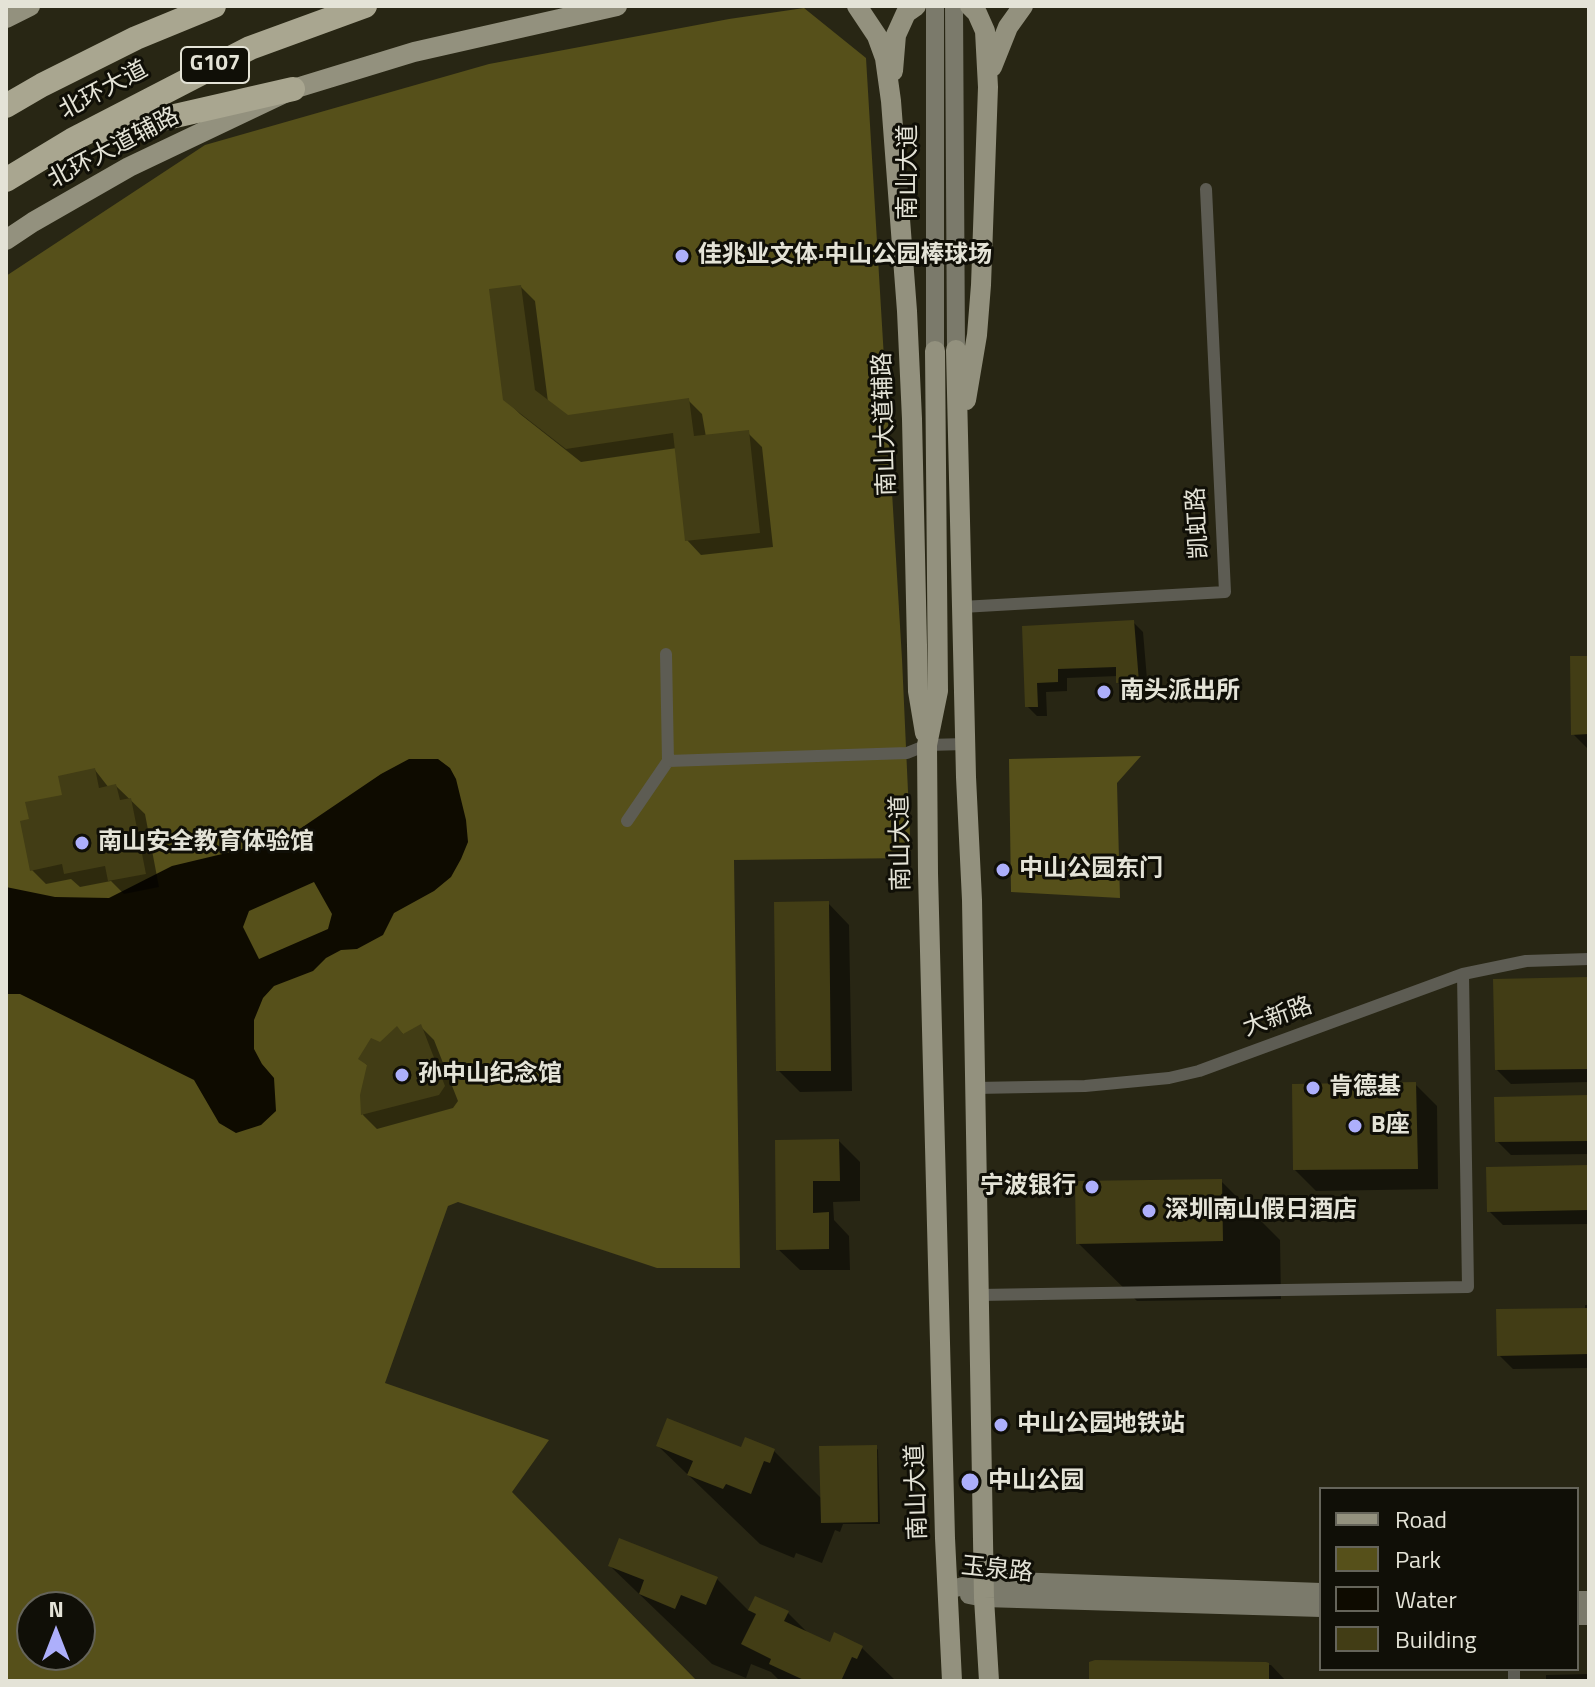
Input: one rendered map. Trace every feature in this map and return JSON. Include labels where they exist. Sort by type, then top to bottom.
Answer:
[{"type":"highway","name":"北环大道","points":[[6,106],[136,38],[214,6]]},
{"type":"highway","name":"北环大道","points":[[6,180],[72,140],[250,48],[365,6]]},
{"type":"highway","points":[[72,140],[293,89]]},
{"type":"main road","points":[[6,18],[30,6]]},
{"type":"main road","name":"北环大道辅路","points":[[6,240],[129,167],[293,89],[414,52],[617,6]]},
{"type":"main road","points":[[857,6],[877,36],[885,58],[891,101]]},
{"type":"main road","points":[[891,101],[896,35],[906,13],[916,6]]},
{"type":"main road","points":[[936,445],[958,444],[979,310],[988,87],[985,31],[977,13],[970,6]]},
{"type":"main road","points":[[988,87],[1000,44],[1023,6]]},
{"type":"main road","name":"南山大道辅路","points":[[891,101],[912,404],[918,691],[927,745]]},
{"type":"main road","name":"南山大道","points":[[956,350],[984,1590],[989,1681]]},
{"type":"main road","name":"南山大道","points":[[935,351],[938,691],[927,745],[947,1590],[952,1681]]},
{"type":"street","name":"南山大道","points":[[935,6],[935,351]]},
{"type":"street","name":"南山大道","points":[[954,6],[956,350]]},
{"type":"street","name":"凯虹路","points":[[962,607],[1225,592],[1206,189]]},
{"type":"street","points":[[627,821],[668,761],[666,654]]},
{"type":"street","points":[[668,761],[907,753],[927,745],[966,744]]},
{"type":"street","name":"大新路","points":[[975,1088],[1133,1083],[1184,1074],[1463,974],[1526,961],[1589,959]]},
{"type":"street","points":[[979,1295],[1468,1287],[1463,974]]},
{"type":"street","name":"玉泉路","points":[[947,1590],[1319,1592]]},
{"type":"street","name":"玉泉路","points":[[984,1590],[1319,1608]]},
{"type":"green space","points":[[804,8],[866,58],[911,858],[734,860],[740,1268],[657,1268],[458,1202],[448,1206],[385,1383],[549,1440],[512,1492],[697,1681],[6,1681],[6,276],[205,145],[489,64]]},
{"type":"green space","points":[[1141,756],[1117,783],[1120,898],[1011,892],[1009,759]]},
{"type":"water","points":[[409,759],[438,759],[450,768],[456,779],[466,820],[468,842],[451,877],[434,891],[394,913],[383,935],[357,949],[341,950],[326,958],[313,971],[274,986],[263,998],[254,1020],[254,1049],[274,1078],[276,1111],[261,1125],[236,1133],[219,1123],[194,1080],[20,994],[6,994],[6,887],[55,897],[109,898],[172,866],[285,839],[381,774]],"holes":[[[314,882],[332,914],[328,929],[259,959],[243,927],[249,911]]]},
{"type":"building","points":[[521,285],[535,390],[568,415],[689,398],[694,436],[749,430],[760,533],[685,541],[673,433],[566,449],[503,400],[489,289]]},
{"type":"building","points":[[1134,620],[1139,682],[1116,683],[1116,667],[1058,669],[1058,682],[1037,683],[1038,707],[1025,707],[1022,626]]},
{"type":"building","points":[[1570,656],[1589,656],[1589,734],[1571,735]]},
{"type":"building","name":"南山安全教育体验馆","points":[[95,768],[99,788],[116,784],[120,800],[131,798],[146,874],[108,881],[105,866],[64,874],[62,864],[30,871],[20,821],[29,819],[25,802],[62,795],[58,776]]},
{"type":"building","points":[[829,901],[831,1071],[776,1071],[774,902]]},
{"type":"building","points":[[1589,977],[1589,1069],[1495,1070],[1493,979]]},
{"type":"building","name":"孙中山纪念馆","points":[[421,1024],[445,1086],[439,1095],[361,1115],[360,1095],[367,1065],[358,1059],[371,1038],[380,1042],[397,1026],[403,1034]]},
{"type":"building","name":"B座","points":[[1416,1082],[1418,1169],[1293,1170],[1292,1084]]},
{"type":"building","points":[[1589,1095],[1589,1141],[1495,1142],[1494,1097]]},
{"type":"building","points":[[839,1139],[840,1181],[813,1181],[813,1213],[829,1212],[829,1249],[776,1250],[775,1140]]},
{"type":"building","points":[[1589,1165],[1589,1210],[1487,1212],[1486,1167]]},
{"type":"building","name":"深圳南山假日酒店","points":[[1222,1179],[1223,1241],[1076,1244],[1075,1181]]},
{"type":"building","points":[[1589,1308],[1589,1354],[1497,1356],[1496,1309]]},
{"type":"building","points":[[667,1418],[741,1447],[745,1437],[775,1449],[770,1463],[764,1461],[751,1494],[726,1484],[723,1489],[687,1475],[693,1461],[656,1446]]},
{"type":"building","points":[[877,1445],[878,1522],[821,1523],[819,1446]]},
{"type":"building","points":[[619,1538],[718,1577],[706,1605],[681,1595],[675,1609],[639,1594],[644,1580],[608,1566]]},
{"type":"building","points":[[755,1596],[789,1611],[784,1621],[830,1642],[834,1632],[863,1646],[857,1659],[852,1657],[841,1681],[806,1681],[769,1664],[771,1659],[741,1644],[756,1614],[748,1610]]},
{"type":"building","points":[[1089,1662],[1266,1662],[1269,1663],[1269,1681],[1089,1681]]},
{"type":"place","name":"佳兆业文体·中山公园棒球场","points":[[682,256]]},
{"type":"place","name":"南头派出所","points":[[1104,692]]},
{"type":"place","name":"南山安全教育体验馆","points":[[82,843]]},
{"type":"place","name":"中山公园东门","points":[[1003,870]]},
{"type":"place","name":"孙中山纪念馆","points":[[402,1075]]},
{"type":"place","name":"肯德基","points":[[1313,1088]]},
{"type":"place","name":"B座","points":[[1355,1126]]},
{"type":"place","name":"宁波银行","points":[[1092,1187]]},
{"type":"place","name":"深圳南山假日酒店","points":[[1149,1211]]},
{"type":"place","name":"中山公园地铁站","points":[[1001,1425]]},
{"type":"place","name":"中山公园","points":[[970,1482]]}]
